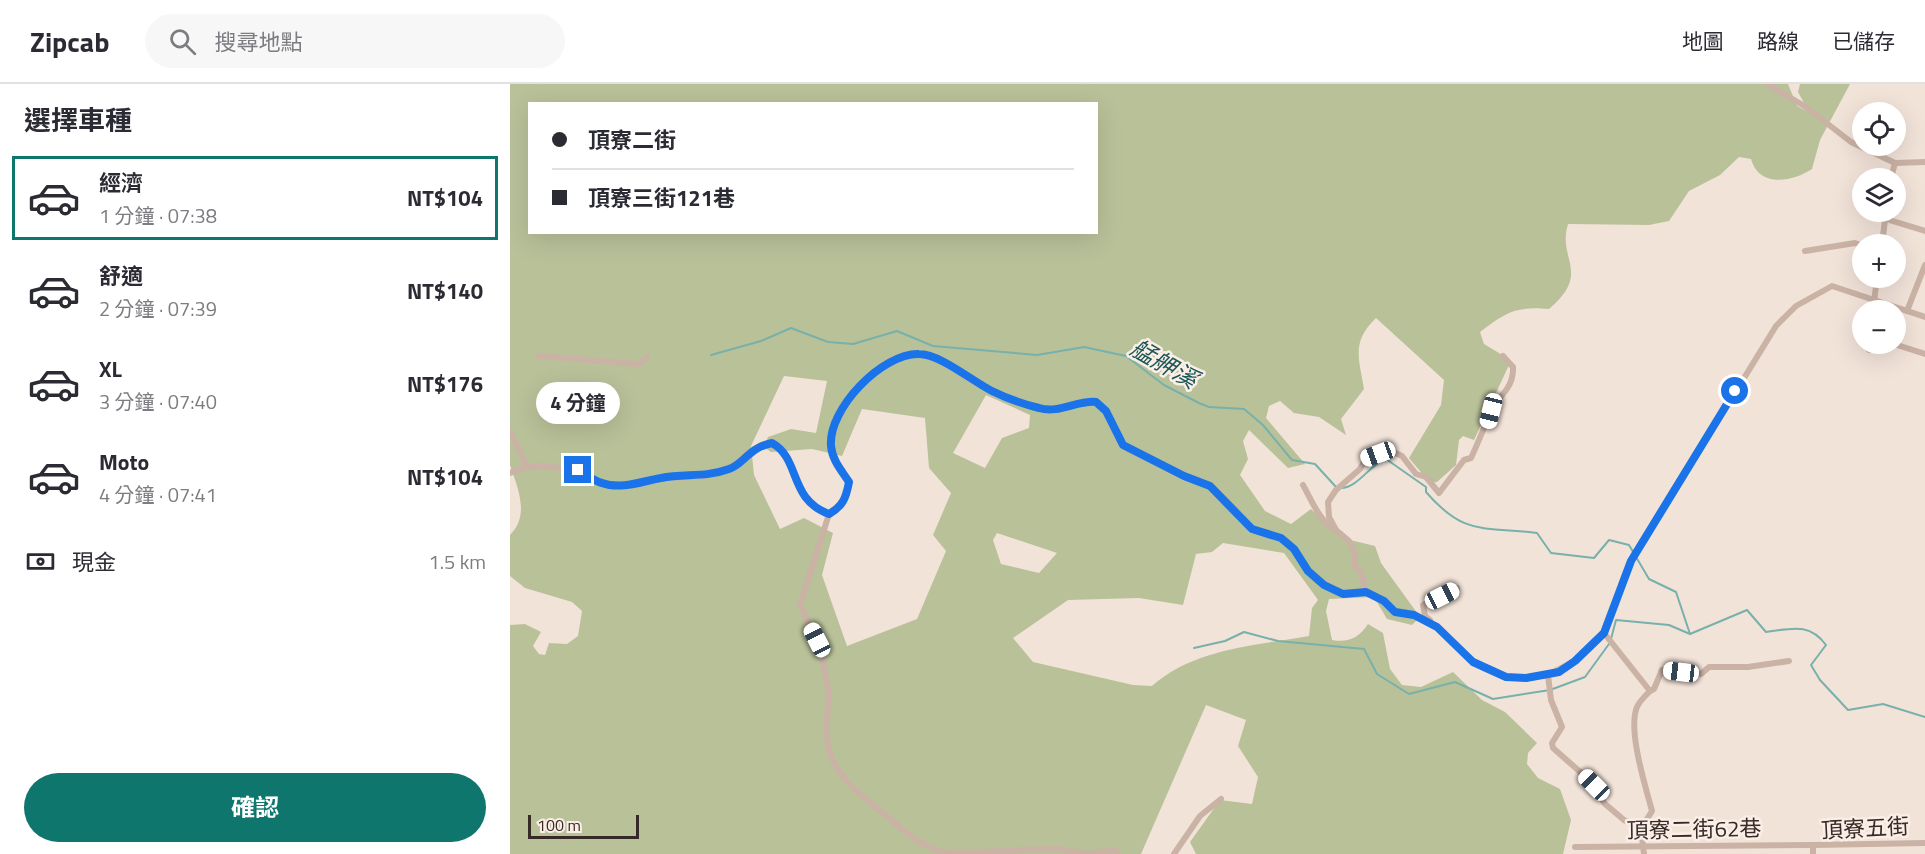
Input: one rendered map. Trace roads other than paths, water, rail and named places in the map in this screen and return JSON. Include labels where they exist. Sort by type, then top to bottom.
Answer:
[{"type":"street","points":[[1767,84],[1806,107],[1851,142],[1895,163],[1925,162]]},
{"type":"street","points":[[1894,168],[1895,163]]},
{"type":"street","points":[[1903,222],[1925,231]]},
{"type":"street","points":[[1805,251],[1852,243]]},
{"type":"street","points":[[1925,265],[1907,311],[1925,317]]},
{"type":"street","points":[[1457,588],[1423,605],[1425,616],[1473,662],[1498,673],[1526,678],[1549,678],[1575,661],[1604,633],[1631,561],[1776,326],[1796,306],[1832,286],[1874,300],[1876,288]]},
{"type":"street","points":[[1906,348],[1925,354]]},
{"type":"street","points":[[1118,854],[1114,850],[1089,854],[1056,849],[962,854],[942,852],[914,838],[855,791],[835,766],[827,737],[828,693],[825,667],[817,640],[800,605],[829,514],[840,508],[847,496],[849,482],[838,466],[831,443],[834,427],[844,406],[859,387],[880,369],[907,355],[922,354],[945,363],[995,393],[1042,409],[1060,410],[1085,401],[1096,402],[1106,411],[1123,445],[1184,476],[1210,486],[1252,529],[1281,538],[1294,549],[1308,571],[1324,585],[1343,594],[1366,592],[1384,601],[1395,612],[1414,615],[1437,627]]},
{"type":"street","points":[[539,356],[639,364],[647,357]]},
{"type":"street","points":[[1336,530],[1329,517],[1328,502],[1366,458],[1388,449],[1402,456],[1416,474],[1426,477],[1439,493],[1464,460],[1471,458],[1491,411],[1502,399],[1514,376],[1513,367],[1503,356]]},
{"type":"street","points":[[510,431],[527,467]]},
{"type":"street","points":[[510,473],[527,467],[578,470],[603,484],[642,484],[661,478],[700,477],[733,468],[745,455],[761,445],[772,443],[782,448],[802,494],[815,509],[829,514]]},
{"type":"street","points":[[1302,485],[1330,527],[1349,541],[1355,554],[1355,565],[1361,573],[1366,592]]},
{"type":"street","points":[[1604,633],[1650,691]]},
{"type":"street","points":[[1643,851],[1641,829],[1653,811],[1637,754],[1635,722],[1637,706],[1654,689],[1662,670],[1701,674],[1709,667],[1748,667],[1789,661]]},
{"type":"street","points":[[1549,678],[1551,700],[1562,727],[1552,743],[1552,748],[1594,785],[1604,803],[1624,820],[1641,829]]},
{"type":"street","points":[[1174,854],[1200,816],[1221,799]]},
{"type":"street","name":"頂寮五街","points":[[1813,854],[1813,845],[1925,843]]},
{"type":"street","name":"頂寮二街62巷","points":[[1575,847],[1643,851],[1813,845]]},
{"type":"waterway","name":"艋舺溪","points":[[711,355],[761,341],[791,328],[828,342],[853,344],[897,331],[933,346],[1037,355],[1084,347],[1126,356],[1164,385],[1209,407],[1244,409],[1263,425],[1292,460],[1315,464],[1336,487]]},
{"type":"waterway","name":"艋舺溪","points":[[1341,488],[1353,484],[1386,459],[1426,487],[1426,492],[1440,506],[1464,523],[1488,529],[1537,533],[1551,553],[1594,558],[1609,540],[1629,545],[1649,579],[1676,592],[1690,634],[1747,610],[1766,632],[1806,630],[1820,638],[1826,645],[1811,665],[1820,680],[1848,710],[1883,704],[1925,717]]},
{"type":"waterway","points":[[1611,639],[1616,620],[1669,625],[1690,634]]},
{"type":"waterway","points":[[1194,648],[1225,641],[1244,632],[1278,641],[1364,649],[1377,674],[1409,694],[1455,682],[1493,699],[1550,690],[1585,677],[1609,644]]}]
